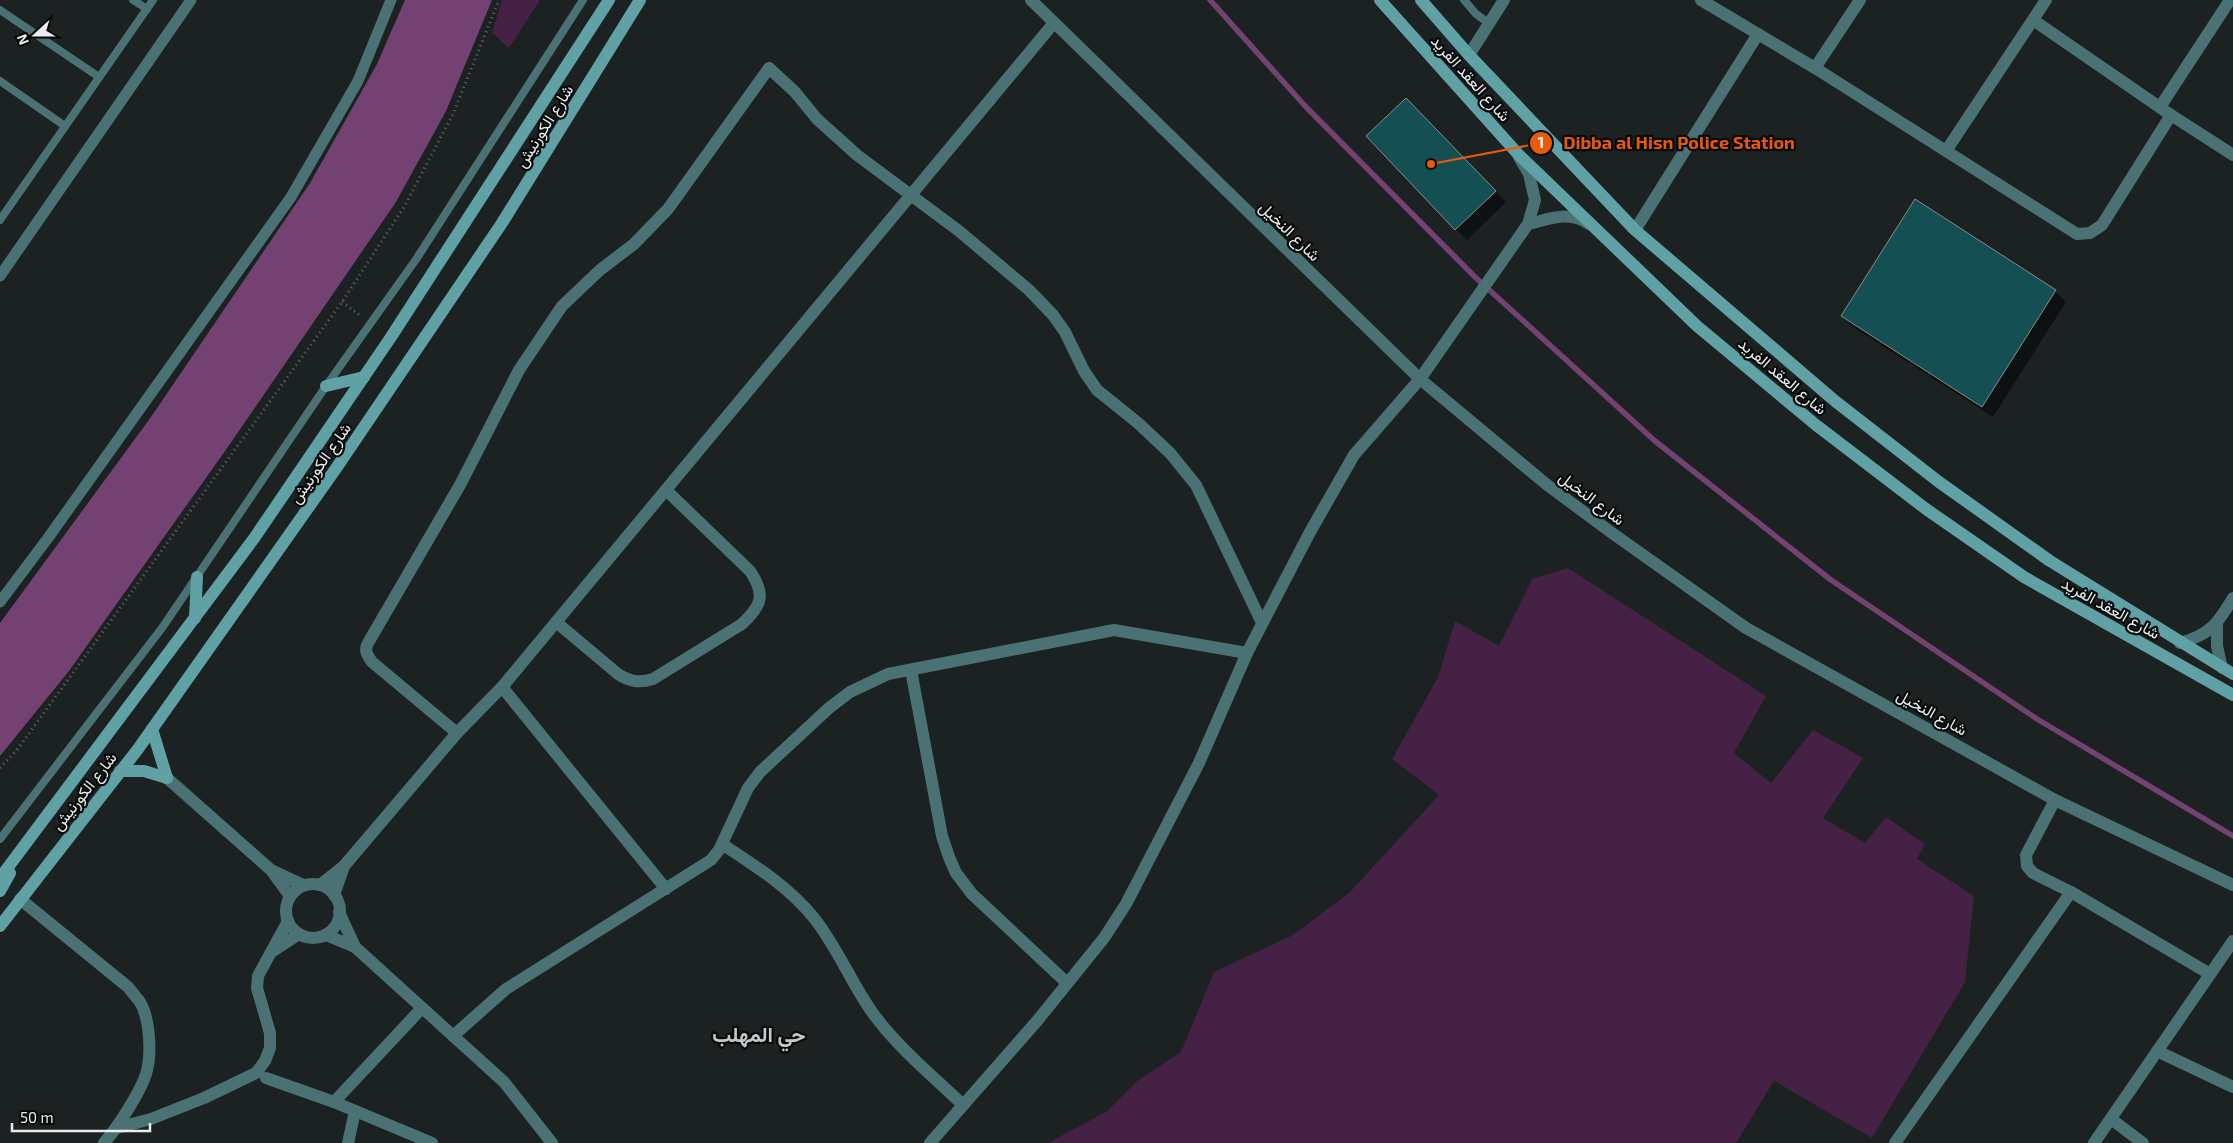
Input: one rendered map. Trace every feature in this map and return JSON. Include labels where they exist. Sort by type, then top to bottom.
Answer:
[{"type":"main road","name":"شارع الكورنيش","points":[[0,878],[255,537],[364,377],[609,0]]},
{"type":"main road","name":"شارع الكورنيش","points":[[0,926],[5,911],[20,900],[152,729],[337,467],[496,231],[640,0]]},
{"type":"main road","name":"شارع العقد الفريد","points":[[1380,0],[1518,154],[1697,326],[1816,425],[1926,509],[2024,578],[2233,695]]},
{"type":"main road","name":"شارع العقد الفريد","points":[[1421,0],[1469,55],[1635,230],[1835,401],[1939,482],[2050,562],[2228,671]]},
{"type":"main road","points":[[326,386],[364,377]]},
{"type":"main road","points":[[195,618],[197,577]]},
{"type":"main road","points":[[152,729],[167,778]]},
{"type":"main road","points":[[120,771],[144,772],[167,778]]},
{"type":"main road","points":[[0,891],[12,870],[15,859]]},
{"type":"street","points":[[0,276],[191,0]]},
{"type":"street","points":[[0,602],[291,197],[358,81],[391,0]]},
{"type":"street","name":"شارع النخيل","points":[[1030,0],[1420,379],[1546,484],[1678,582],[1746,628],[2055,800],[2233,885]]},
{"type":"street","points":[[1469,55],[1504,0]]},
{"type":"street","points":[[1701,0],[1815,68],[2071,231],[2083,234],[2090,233],[2102,225],[2172,116]]},
{"type":"street","points":[[1815,68],[1860,0]]},
{"type":"street","points":[[1946,150],[2046,0]]},
{"type":"street","points":[[2160,107],[2230,0]]},
{"type":"street","points":[[2032,20],[2172,116],[2233,154]]},
{"type":"street","points":[[271,870],[303,886],[320,885],[344,866],[457,734],[502,687],[1053,24]]},
{"type":"street","points":[[1635,230],[1758,34]]},
{"type":"street","points":[[457,734],[372,662],[367,655],[366,648],[460,485],[519,370],[562,306],[600,270],[634,244],[668,208],[769,68],[779,76],[817,119],[857,155],[959,231],[1029,290],[1066,332],[1084,372],[1097,390],[1138,423],[1183,467],[1210,512],[1262,623]]},
{"type":"street","points":[[930,1143],[1037,1021],[1104,938],[1126,904],[1198,763],[1246,653],[1354,455],[1420,379],[1528,224],[1535,200],[1529,174],[1518,154]]},
{"type":"street","points":[[1528,224],[1564,216],[1580,217],[1595,228]]},
{"type":"street","points":[[556,622],[618,674],[626,679],[643,682],[653,679],[742,624],[752,614],[759,605],[760,592],[758,583],[750,570],[666,490]]},
{"type":"street","points":[[2180,643],[2200,636],[2217,624],[2233,598]]},
{"type":"street","points":[[2217,624],[2217,646],[2228,671]]},
{"type":"street","points":[[453,1036],[506,989],[711,860],[722,844],[748,788],[760,772],[822,714],[850,692],[888,674],[1114,630],[1246,653]]},
{"type":"street","points":[[911,670],[940,828],[956,873],[972,894],[1067,983]]},
{"type":"street","points":[[502,687],[666,889]]},
{"type":"street","points":[[167,778],[271,870],[290,896]]},
{"type":"street","points":[[2055,800],[2026,855],[2027,866],[2033,873],[2071,892],[2210,974]]},
{"type":"street","points":[[722,844],[763,871],[814,918],[873,1013],[899,1043],[963,1105]]},
{"type":"street","points":[[334,895],[344,866]]},
{"type":"street","points":[[320,885],[334,895],[338,903],[338,921],[326,935]]},
{"type":"street","points":[[117,1128],[152,1119],[204,1098],[256,1073],[266,1061],[270,1033],[257,988],[258,976],[288,921],[286,904],[290,896],[303,886]]},
{"type":"street","points":[[1895,1143],[2071,892]]},
{"type":"street","points":[[20,900],[128,987],[140,1003],[146,1019],[149,1039],[146,1074],[117,1128],[104,1143]]},
{"type":"street","points":[[339,912],[355,947]]},
{"type":"street","points":[[288,921],[299,934],[308,938],[326,935],[355,947],[504,1082],[552,1143]]},
{"type":"street","points":[[273,951],[299,934]]},
{"type":"street","points":[[2094,1143],[2233,941]]},
{"type":"street","points":[[334,1102],[422,1008]]},
{"type":"street","points":[[2157,1051],[2233,1087]]},
{"type":"street","points":[[266,1078],[334,1102],[432,1143]]},
{"type":"street","points":[[348,1143],[355,1111]]},
{"type":"street","points":[[2111,1119],[2144,1143]]},
{"type":"lane","points":[[133,0],[146,9]]},
{"type":"lane","points":[[0,220],[153,0]]},
{"type":"lane","points":[[0,839],[162,628],[326,386],[417,258],[583,0]]},
{"type":"lane","points":[[1464,0],[1476,14],[1490,24]]},
{"type":"lane","points":[[0,10],[99,77]]},
{"type":"lane","points":[[0,81],[65,126]]},
{"type":"path","points":[[0,768],[17,750],[342,302],[404,207],[452,114],[499,0]]},
{"type":"shaded area","points":[[405,0],[492,0],[446,111],[396,202],[230,444],[69,671],[0,756],[0,623],[151,417],[310,183],[377,64]]},
{"type":"shaded area","points":[[502,0],[540,0],[509,48],[492,33]]},
{"type":"shaded area","points":[[1568,568],[1766,696],[1734,753],[1771,783],[1813,730],[1863,758],[1823,818],[1865,843],[1886,817],[1925,844],[1917,859],[1974,896],[1965,982],[1872,1138],[1774,1081],[1736,1143],[1048,1143],[1106,1112],[1137,1081],[1181,1052],[1214,972],[1293,935],[1350,892],[1439,795],[1392,759],[1438,677],[1455,621],[1499,646],[1532,579]]},
{"type":"building","points":[[1406,98],[1496,191],[1455,230],[1366,136]]},
{"type":"building","points":[[1915,199],[2056,290],[1982,407],[1841,316]]},
{"type":"waterway","points":[[1210,0],[1306,107],[1474,276],[1655,441],[1831,580],[2037,719],[2233,836]]},
{"type":"place","name":"Dibba al Hisn Police Station","points":[[1431,164]]},
{"type":"district","name":"حي المهلب","points":[[759,1035]]}]
